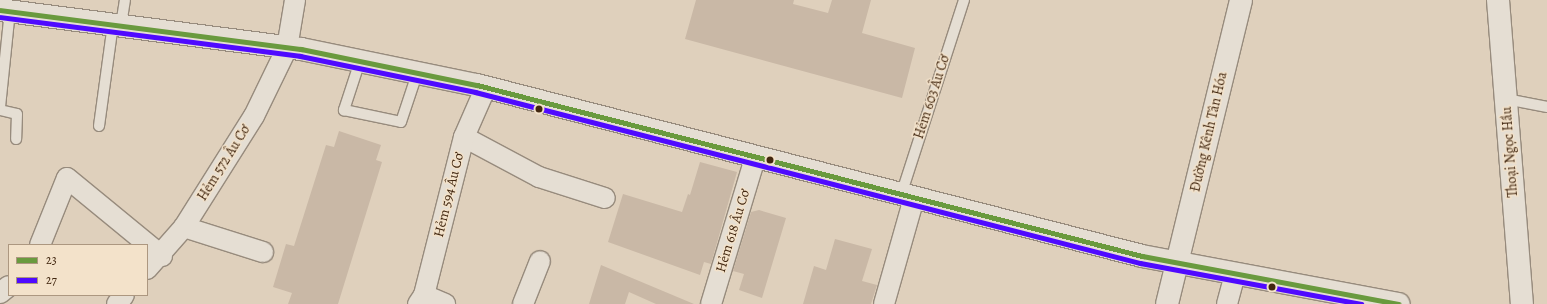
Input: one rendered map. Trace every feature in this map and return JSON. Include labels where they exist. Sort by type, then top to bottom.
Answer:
[{"type":"main road","name":"Đường Kênh Tân Hóa","points":[[1167,304],[1241,0]]},
{"type":"main road","name":"Thoại Ngọc Hầu","points":[[1498,0],[1522,304]]},
{"type":"main road","points":[[5,11],[287,48],[486,87],[907,197],[1177,264],[1399,304]]},
{"type":"street","name":"Hẻm 572 Âu Cơ","points":[[148,268],[162,256],[184,228],[254,116],[287,48],[295,0]]},
{"type":"street","name":"Hẻm 594 Âu Cơ","points":[[421,300],[464,137],[486,87]]},
{"type":"street","points":[[464,137],[539,176],[605,198]]},
{"type":"street","name":"Hẻm 618 Âu Cơ","points":[[711,304],[755,158]]},
{"type":"street","points":[[40,244],[67,178],[147,244]]},
{"type":"street","points":[[884,304],[907,197]]},
{"type":"street","points":[[184,228],[264,252]]},
{"type":"street","points":[[148,245],[162,256]]},
{"type":"street","points":[[522,304],[540,262]]},
{"type":"street","points":[[1227,304],[1235,275]]},
{"type":"street","points":[[0,293],[8,287]]},
{"type":"street","points":[[117,304],[123,296]]},
{"type":"street","points":[[421,300],[445,304]]},
{"type":"lane","points":[[99,126],[117,25],[125,0]]},
{"type":"lane","name":"Hẻm 603 Âu Cơ","points":[[907,197],[964,0]]},
{"type":"lane","points":[[5,11],[0,108],[17,114],[16,139]]},
{"type":"lane","points":[[360,62],[344,110],[401,122],[417,74]]},
{"type":"lane","points":[[1506,99],[1547,107]]},
{"type":"building","points":[[696,0],[794,0],[793,4],[828,13],[832,0],[871,0],[862,33],[915,48],[902,98],[685,39]]},
{"type":"building","points":[[339,131],[381,145],[376,160],[382,162],[338,304],[288,304],[292,293],[273,287],[286,244],[294,246],[326,145],[334,147]]},
{"type":"building","points":[[700,162],[737,172],[711,264],[704,262],[700,275],[608,242],[623,194],[682,212],[688,194],[690,195]]},
{"type":"building","points":[[759,210],[786,218],[762,298],[739,290],[744,274],[733,271],[751,212]]},
{"type":"building","points":[[835,239],[872,249],[862,281],[877,285],[871,304],[803,304],[814,266],[826,270]]},
{"type":"building","points":[[601,265],[694,304],[656,304],[629,292],[625,304],[589,304]]},
{"type":"transit line","name":"23","points":[[0,10],[301,49],[477,85],[1142,256],[1399,304]]},
{"type":"transit line","name":"27","points":[[0,17],[300,56],[475,92],[1140,263],[1361,304]]}]
